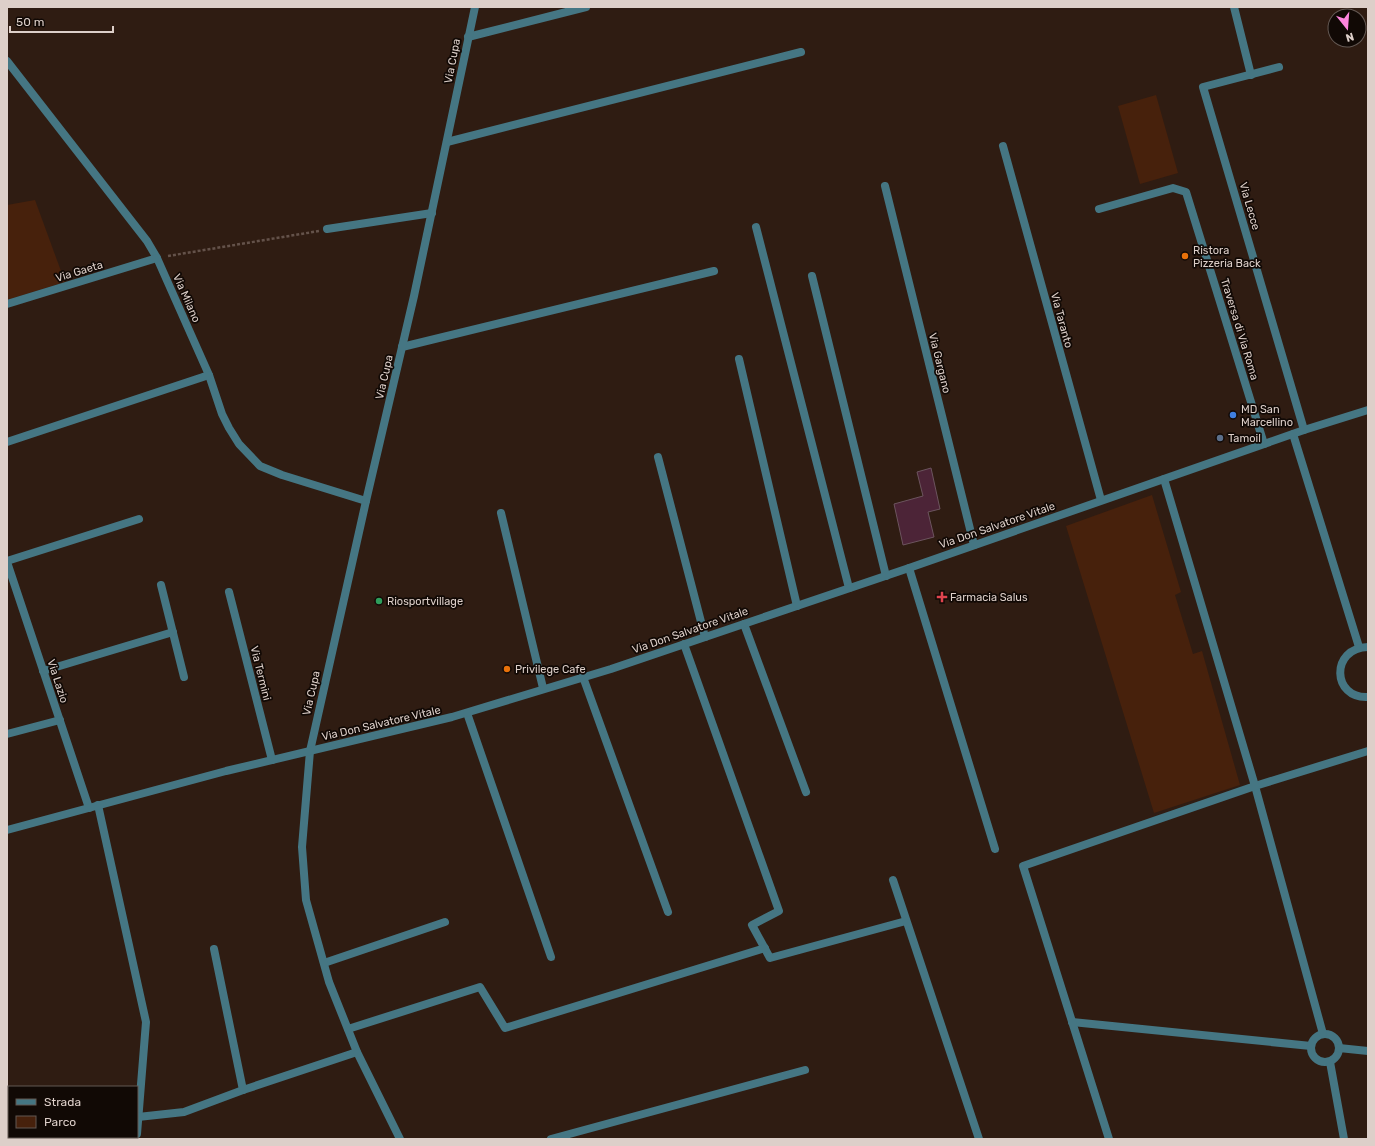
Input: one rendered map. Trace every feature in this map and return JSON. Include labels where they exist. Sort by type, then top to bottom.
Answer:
[{"type":"street","name":"Via Cupa","points":[[400,1139],[356,1052],[330,982],[306,900],[302,847],[310,751],[432,213],[475,7]]},
{"type":"street","points":[[468,37],[586,7]]},
{"type":"street","points":[[1234,7],[1250,75]]},
{"type":"street","points":[[447,142],[801,52]]},
{"type":"street","name":"Via Milano","points":[[7,61],[147,241],[157,258],[209,375],[222,414],[239,444],[260,466],[282,476],[366,501]]},
{"type":"street","name":"Via Lecce","points":[[1279,67],[1203,87],[1304,430]]},
{"type":"street","name":"Via Taranto","points":[[1003,146],[1101,500]]},
{"type":"street","name":"Via Gargano","points":[[885,186],[974,545]]},
{"type":"street","name":"Traversa di Via Roma","points":[[1099,209],[1173,188],[1186,192],[1264,444]]},
{"type":"street","points":[[327,229],[432,213]]},
{"type":"street","points":[[756,227],[849,588]]},
{"type":"street","name":"Via Gaeta","points":[[7,304],[157,258]]},
{"type":"street","points":[[402,346],[714,271]]},
{"type":"street","points":[[812,276],[886,576]]},
{"type":"street","points":[[740,359],[797,606]]},
{"type":"street","points":[[7,442],[209,375]]},
{"type":"street","name":"Via Don Salvatore Vitale","points":[[7,830],[226,771],[467,712],[583,677],[886,576],[1304,430],[1368,410]]},
{"type":"street","points":[[1293,434],[1364,647],[1349,653],[1341,663],[1341,680],[1351,693],[1358,696],[1368,697]]},
{"type":"street","points":[[658,458],[705,637]]},
{"type":"street","points":[[1164,479],[1255,786],[1323,1034]]},
{"type":"street","points":[[501,513],[543,688]]},
{"type":"street","points":[[7,562],[139,519]]},
{"type":"street","name":"Via Lazio","points":[[7,562],[89,808]]},
{"type":"street","points":[[909,568],[995,849]]},
{"type":"street","points":[[160,585],[184,677]]},
{"type":"street","name":"Via Termini","points":[[229,592],[272,760]]},
{"type":"street","points":[[744,624],[806,792]]},
{"type":"street","points":[[43,671],[172,632]]},
{"type":"street","points":[[684,644],[779,911],[752,925],[770,958],[906,921]]},
{"type":"street","points":[[583,677],[668,912]]},
{"type":"street","points":[[467,712],[551,957]]},
{"type":"street","points":[[7,734],[60,720]]},
{"type":"street","points":[[1109,1139],[1023,866],[1255,786],[1368,751]]},
{"type":"street","points":[[98,805],[146,1022],[138,1117],[184,1112],[243,1090],[356,1052]]},
{"type":"street","points":[[893,880],[979,1139]]},
{"type":"street","points":[[324,963],[445,922]]},
{"type":"street","points":[[348,1029],[480,987],[505,1028],[765,948]]},
{"type":"street","points":[[214,949],[243,1090]]},
{"type":"street","points":[[1072,1022],[1311,1046]]},
{"type":"street","points":[[1323,1034],[1336,1038],[1339,1048],[1337,1056],[1330,1062],[1325,1063],[1316,1060],[1311,1052],[1311,1046],[1315,1038],[1323,1034]]},
{"type":"street","points":[[1339,1048],[1368,1051]]},
{"type":"street","points":[[1330,1062],[1344,1139]]},
{"type":"street","points":[[551,1139],[805,1070]]},
{"type":"path","points":[[157,258],[327,229]]},
{"type":"green space","points":[[1156,95],[1178,173],[1140,184],[1118,106]]},
{"type":"green space","points":[[35,200],[65,282],[7,300],[7,205]]},
{"type":"green space","points":[[1152,495],[1181,592],[1175,595],[1193,654],[1202,651],[1240,785],[1154,813],[1066,526]]},
{"type":"building","points":[[931,468],[940,509],[928,512],[934,537],[903,545],[894,504],[923,496],[917,472]]},
{"type":"place","name":"Ristora Pizzeria Back","points":[[1185,256]]},
{"type":"place","name":"MD San Marcellino","points":[[1233,415]]},
{"type":"place","name":"Tamoil","points":[[1220,438]]},
{"type":"place","name":"Farmacia Salus","points":[[942,597]]},
{"type":"place","name":"Riosportvillage","points":[[379,601]]},
{"type":"place","name":"Privilege Cafe","points":[[507,669]]}]
